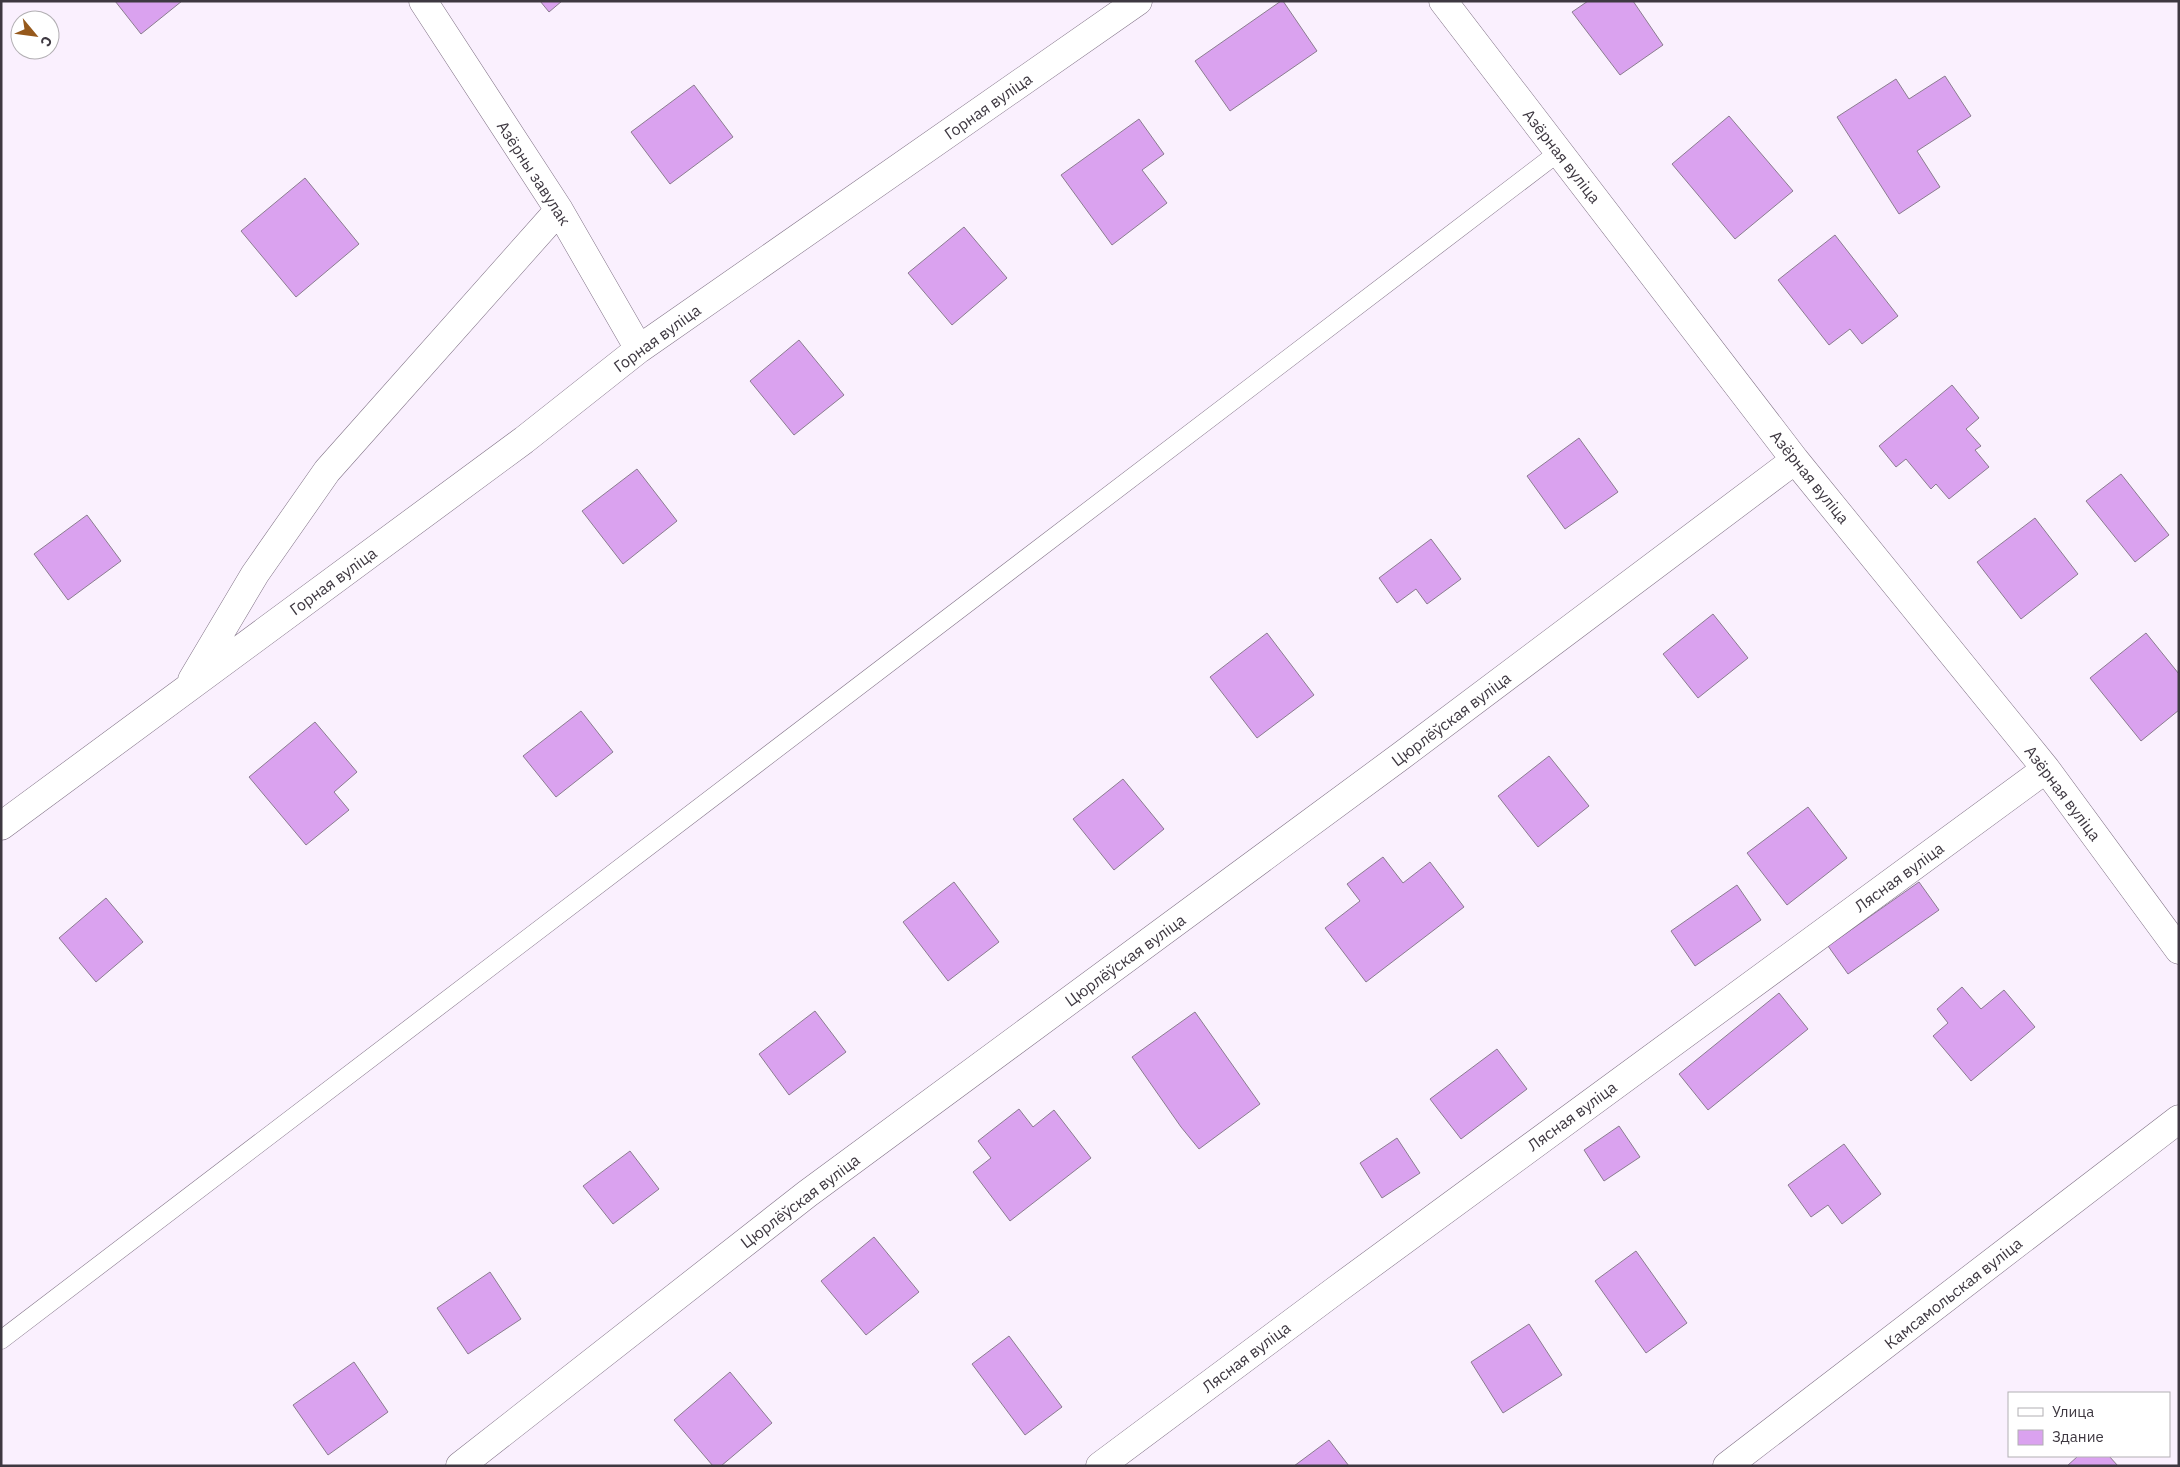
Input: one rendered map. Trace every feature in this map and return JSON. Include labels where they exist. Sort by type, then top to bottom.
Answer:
[{"type":"street","name":"Азёрны завулак","points":[[423,1],[559,210],[639,349]]},
{"type":"street","name":"Горная вуліца","points":[[1,826],[524,440],[639,349],[1138,1]]},
{"type":"street","name":"Азёрная вуліца","points":[[1443,1],[1795,460],[2046,769],[2179,950]]},
{"type":"street","name":"Горная вуліца","points":[[186,689],[255,574],[326,471],[559,210]]},
{"type":"street","name":"Цюрлёўская вуліца","points":[[460,1466],[806,1194],[1401,756],[1795,460]]},
{"type":"street","name":"Лясная вуліца","points":[[1100,1466],[1368,1266],[2046,769]]},
{"type":"street","name":"Камсамольская вуліца","points":[[1727,1466],[2179,1119]]},
{"type":"lane","points":[[1,1340],[1559,152]]},
{"type":"building","points":[[115,1],[182,1],[141,34]]},
{"type":"building","points":[[540,1],[562,1],[549,12]]},
{"type":"building","points":[[1283,1],[1317,51],[1230,111],[1195,61]]},
{"type":"building","points":[[1588,1],[1633,1],[1663,45],[1620,75],[1572,12]]},
{"type":"building","points":[[1945,76],[1971,116],[1917,151],[1940,187],[1899,214],[1837,117],[1896,79],[1909,99]]},
{"type":"building","points":[[694,85],[733,137],[670,184],[631,132]]},
{"type":"building","points":[[1729,116],[1793,191],[1735,239],[1672,164]]},
{"type":"building","points":[[1139,119],[1164,154],[1142,170],[1167,203],[1112,245],[1061,175]]},
{"type":"building","points":[[305,178],[359,244],[296,297],[241,231]]},
{"type":"building","points":[[964,227],[1007,278],[952,325],[908,273]]},
{"type":"building","points":[[1835,235],[1898,316],[1862,344],[1850,329],[1829,345],[1778,280]]},
{"type":"building","points":[[799,340],[844,395],[794,435],[750,381]]},
{"type":"building","points":[[1952,385],[1979,418],[1966,429],[1981,446],[1975,450],[1989,467],[1949,499],[1936,484],[1931,489],[1906,459],[1896,467],[1879,446]]},
{"type":"building","points":[[1579,438],[1618,492],[1565,529],[1527,476]]},
{"type":"building","points":[[637,469],[677,521],[623,564],[582,511]]},
{"type":"building","points":[[2121,474],[2169,535],[2135,562],[2086,501]]},
{"type":"building","points":[[87,515],[121,561],[68,600],[34,554]]},
{"type":"building","points":[[2035,518],[2078,574],[2021,619],[1977,562]]},
{"type":"building","points":[[1431,539],[1461,579],[1427,604],[1416,589],[1397,603],[1379,578]]},
{"type":"building","points":[[1713,614],[1748,658],[1698,698],[1663,654]]},
{"type":"building","points":[[1267,633],[1314,695],[1257,738],[1210,677]]},
{"type":"building","points":[[2146,633],[2179,674],[2179,710],[2141,741],[2090,678]]},
{"type":"building","points":[[581,711],[613,752],[556,797],[523,756]]},
{"type":"building","points":[[315,722],[357,772],[334,792],[349,810],[306,845],[249,777]]},
{"type":"building","points":[[1549,756],[1589,806],[1538,847],[1498,796]]},
{"type":"building","points":[[1123,779],[1164,829],[1114,870],[1073,819]]},
{"type":"building","points":[[1808,807],[1847,858],[1787,905],[1747,853]]},
{"type":"building","points":[[1383,857],[1403,883],[1430,862],[1464,907],[1366,982],[1325,928],[1360,901],[1347,884]]},
{"type":"building","points":[[954,882],[999,942],[948,981],[903,922]]},
{"type":"building","points":[[1919,882],[1939,910],[1848,974],[1828,946]]},
{"type":"building","points":[[1737,885],[1761,920],[1695,966],[1671,931]]},
{"type":"building","points":[[106,898],[143,942],[96,982],[59,938]]},
{"type":"building","points":[[1962,987],[1981,1009],[2004,990],[2035,1027],[1971,1081],[1933,1036],[1948,1023],[1937,1009]]},
{"type":"building","points":[[1779,993],[1808,1029],[1708,1110],[1679,1074]]},
{"type":"building","points":[[815,1011],[846,1052],[789,1095],[759,1054]]},
{"type":"building","points":[[1195,1012],[1260,1104],[1199,1149],[1181,1127],[1132,1057]]},
{"type":"building","points":[[1497,1049],[1527,1089],[1461,1139],[1430,1099]]},
{"type":"building","points":[[1019,1109],[1033,1127],[1054,1110],[1091,1158],[1010,1221],[973,1172],[991,1158],[978,1141]]},
{"type":"building","points":[[1619,1126],[1640,1157],[1604,1181],[1584,1150]]},
{"type":"building","points":[[1397,1138],[1420,1173],[1382,1198],[1360,1163]]},
{"type":"building","points":[[1844,1144],[1881,1194],[1842,1224],[1828,1205],[1811,1217],[1788,1185]]},
{"type":"building","points":[[630,1151],[659,1189],[613,1224],[583,1186]]},
{"type":"building","points":[[874,1237],[919,1292],[866,1335],[821,1281]]},
{"type":"building","points":[[1636,1251],[1687,1323],[1646,1353],[1595,1281]]},
{"type":"building","points":[[490,1272],[521,1319],[468,1354],[437,1308]]},
{"type":"building","points":[[1529,1324],[1562,1375],[1503,1413],[1471,1362]]},
{"type":"building","points":[[1009,1336],[1062,1407],[1025,1435],[972,1364]]},
{"type":"building","points":[[354,1362],[388,1412],[328,1455],[293,1405]]},
{"type":"building","points":[[730,1372],[772,1423],[721,1466],[713,1466],[674,1420]]},
{"type":"building","points":[[1329,1440],[1349,1466],[1294,1466]]},
{"type":"building","points":[[2077,1457],[2110,1457],[2118,1466],[2067,1466]]}]
